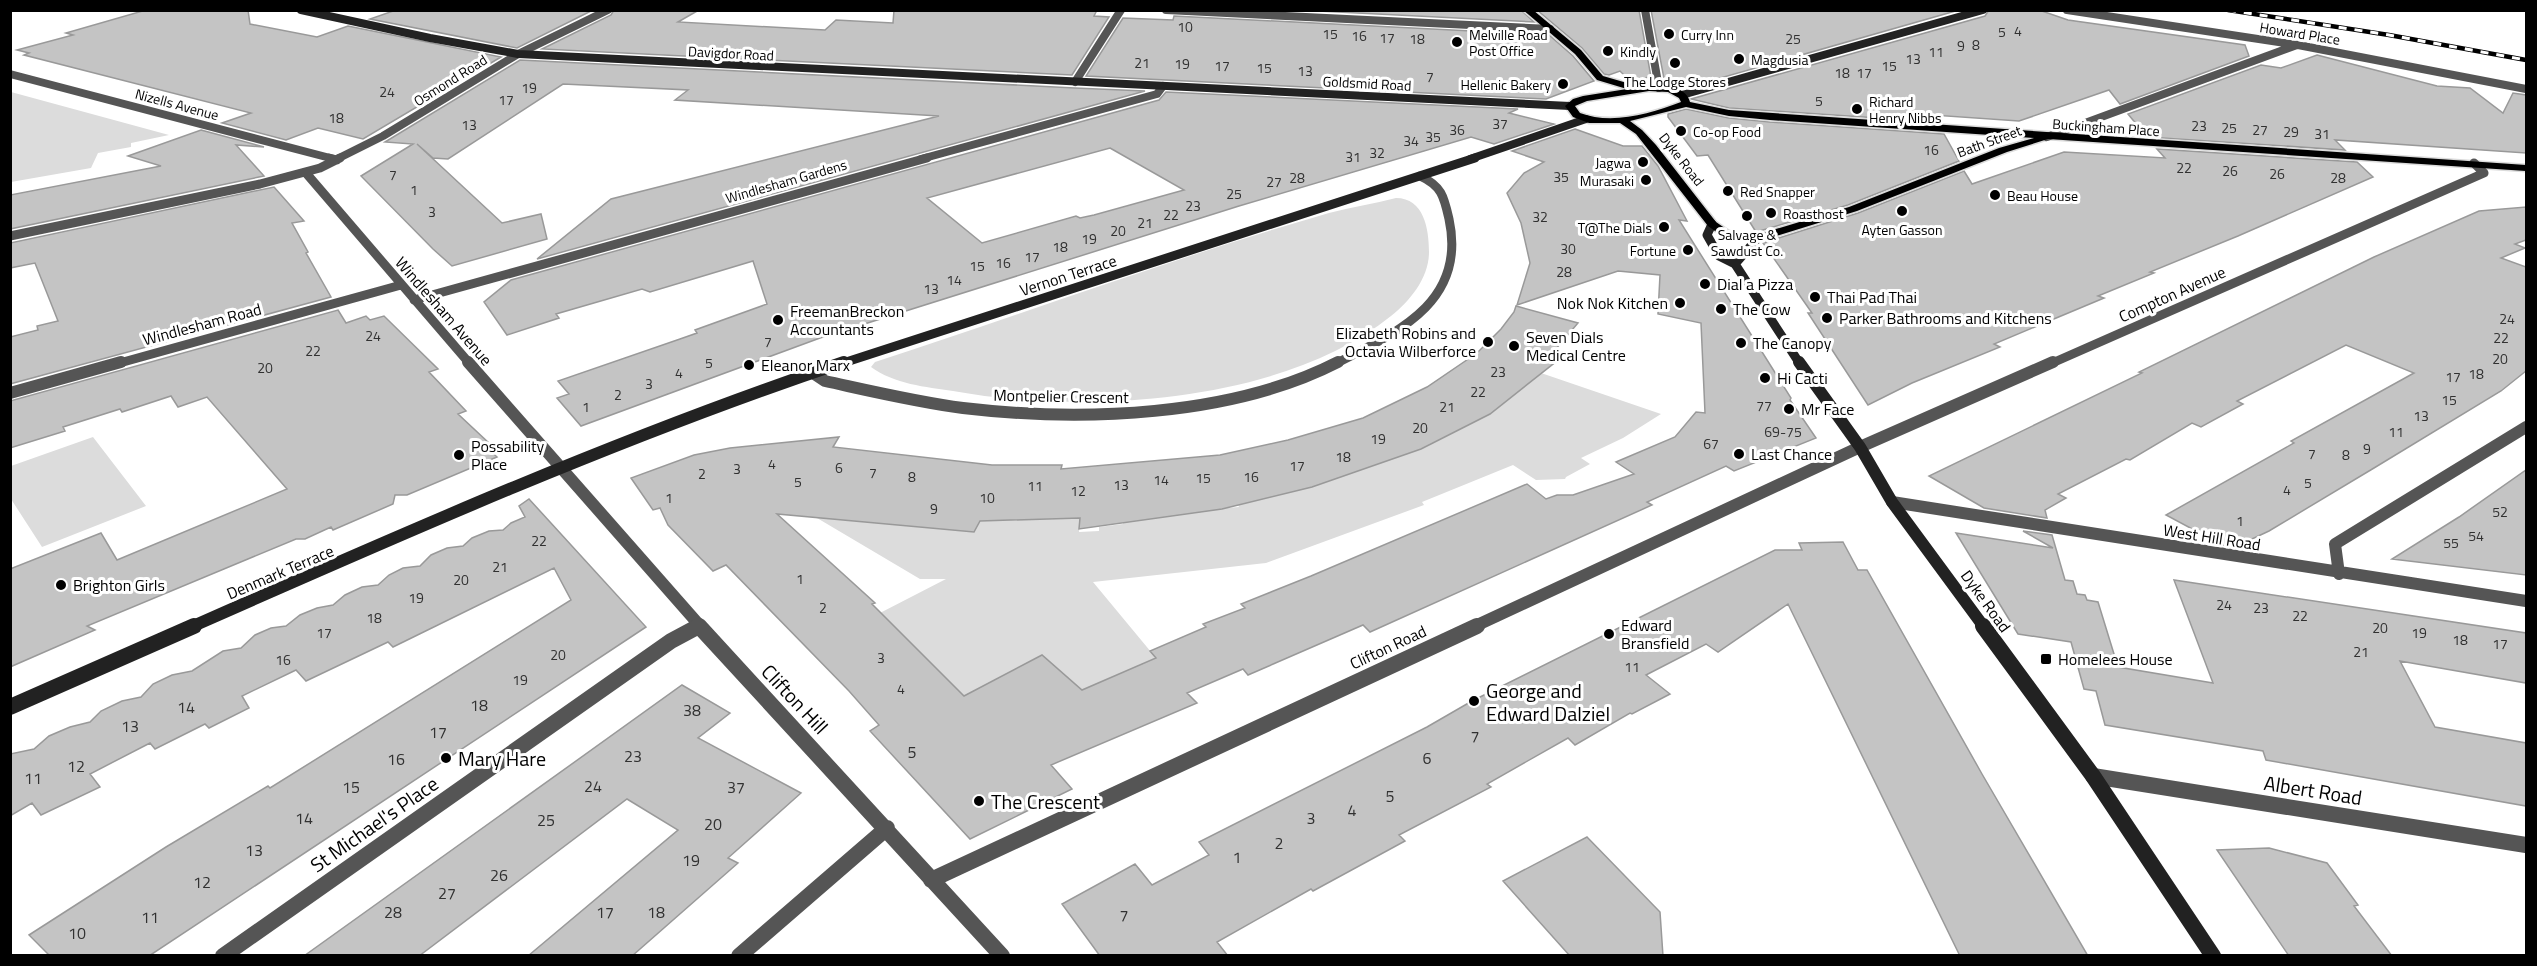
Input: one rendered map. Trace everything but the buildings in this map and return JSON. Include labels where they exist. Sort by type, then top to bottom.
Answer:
[{"type":"main road","name":"Davigdor Road","points":[[301,10],[518,54],[1163,86]]},
{"type":"main road","points":[[1527,10],[1578,52],[1600,78],[1639,88]]},
{"type":"main road","points":[[1586,119],[1572,112],[1570,106],[1586,98],[1639,88],[1659,88],[1683,99],[1983,10]]},
{"type":"main road","points":[[1586,98],[1598,89],[1600,78]]},
{"type":"main road","name":"Goldsmid Road","points":[[1163,86],[1570,106]]},
{"type":"main road","name":"Dyke Road","points":[[1586,119],[1608,122],[1622,120],[1683,99]]},
{"type":"main road","name":"Buckingham Place","points":[[1683,99],[1749,116],[2526,168]]},
{"type":"main road","name":"Vernon Terrace","points":[[562,467],[813,373],[1420,176],[1586,119]]},
{"type":"main road","name":"Dyke Road","points":[[1622,120],[1639,132],[1652,147],[1712,224],[1726,234],[1757,239]]},
{"type":"main road","points":[[1977,132],[1999,141],[2003,150]]},
{"type":"main road","name":"Bath Street","points":[[1757,239],[1853,208],[2003,150],[2047,137]]},
{"type":"main road","name":"Dyke Road","points":[[1712,224],[1707,235],[1719,256],[1735,264],[1792,352],[1860,447],[1892,502],[2093,776],[2213,956]]},
{"type":"main road","points":[[1735,264],[1757,239]]},
{"type":"main road","name":"Denmark Terrace","points":[[10,707],[562,467]]},
{"type":"street","name":"Osmond Road","points":[[10,236],[306,173],[384,136],[518,54],[608,10]]},
{"type":"street","points":[[1075,82],[1121,10]]},
{"type":"street","points":[[1166,10],[1550,30]]},
{"type":"street","points":[[1645,10],[1659,88]]},
{"type":"street","name":"Howard Place","points":[[2067,10],[2298,45],[2526,89]]},
{"type":"street","name":"Bath Street","points":[[2047,137],[2298,45]]},
{"type":"street","name":"Nizells Avenue","points":[[10,74],[337,160]]},
{"type":"street","name":"Windlesham Gardens","points":[[414,300],[1157,94],[1163,86]]},
{"type":"street","name":"Compton Avenue","points":[[1860,447],[2484,173],[2474,163]]},
{"type":"street","name":"Windlesham Avenue","points":[[306,173],[414,300],[562,467]]},
{"type":"street","name":"Montpelier Crescent","points":[[813,373],[825,381],[940,404],[979,410],[1057,415],[1117,413],[1187,406],[1224,400],[1293,381],[1358,354],[1385,338],[1419,313],[1442,286],[1451,268],[1453,250],[1448,212],[1436,184],[1420,176]]},
{"type":"street","name":"Windlesham Road","points":[[10,393],[401,285]]},
{"type":"street","points":[[2339,574],[2335,544],[2523,432]]},
{"type":"street","name":"Clifton Road","points":[[931,880],[1860,447]]},
{"type":"street","name":"Clifton Hill","points":[[562,467],[699,626],[887,828],[931,880],[1002,956]]},
{"type":"street","name":"West Hill Road","points":[[1892,502],[2339,574],[2526,601]]},
{"type":"street","name":"St Michael's Place","points":[[223,956],[670,641],[699,626]]},
{"type":"street","name":"Albert Road","points":[[2093,776],[2526,845]]},
{"type":"street","points":[[739,956],[887,828]]},
{"type":"shaded area","points":[[11,92],[169,135],[131,143],[131,147],[98,153],[91,168],[11,182]]},
{"type":"shaded area","points":[[1396,198],[1413,203],[1419,209],[1426,225],[1429,252],[1422,280],[1405,303],[1391,316],[1347,345],[1296,368],[1240,384],[1181,395],[1121,401],[1062,402],[1005,398],[921,386],[900,381],[871,367],[875,362],[1215,248],[1329,213]]},
{"type":"shaded area","points":[[1541,373],[1661,414],[1623,438],[1581,458],[1590,464],[1565,479],[1536,480],[1513,465],[1422,502],[1424,505],[1266,563],[1093,582],[1156,658],[1082,690],[1041,656],[910,725],[878,614],[946,579],[920,579],[817,518],[831,499],[946,529],[974,532],[986,508],[1024,520],[1048,519],[1051,512],[1081,512],[1079,532],[1099,531],[1099,527],[1123,524],[1120,503],[1214,509],[1239,507],[1236,500],[1421,449],[1492,413]]},
{"type":"shaded area","points":[[93,437],[146,506],[42,547],[11,499],[11,466]]},
{"type":"railway","points":[[2228,10],[2389,35],[2526,60]]},
{"type":"place","name":"Curry Inn","points":[[1669,34]]},
{"type":"place","name":"Melville Road Post Office","points":[[1457,42]]},
{"type":"place","name":"Kindly","points":[[1608,51]]},
{"type":"place","name":"Magdusia","points":[[1739,59]]},
{"type":"place","name":"The Lodge Stores","points":[[1675,63]]},
{"type":"place","name":"Hellenic Bakery","points":[[1563,84]]},
{"type":"place","name":"Richard Henry Nibbs","points":[[1857,109]]},
{"type":"place","name":"Co-op Food","points":[[1681,131]]},
{"type":"place","name":"Jagwa","points":[[1643,162]]},
{"type":"place","name":"Murasaki","points":[[1646,180]]},
{"type":"place","name":"Red Snapper","points":[[1728,191]]},
{"type":"place","name":"Beau House","points":[[1995,195]]},
{"type":"place","name":"Ayten Gasson","points":[[1902,211]]},
{"type":"place","name":"Roasthost","points":[[1771,213]]},
{"type":"place","name":"Salvage & Sawdust Co.","points":[[1747,216]]},
{"type":"place","name":"T@The Dials","points":[[1664,227]]},
{"type":"place","name":"Fortune","points":[[1688,250]]},
{"type":"place","name":"Dial a Pizza","points":[[1705,284]]},
{"type":"place","name":"Thai Pad Thai","points":[[1815,297]]},
{"type":"place","name":"Nok Nok Kitchen","points":[[1680,303]]},
{"type":"place","name":"The Cow","points":[[1721,309]]},
{"type":"place","name":"Parker Bathrooms and Kitchens","points":[[1827,318]]},
{"type":"place","name":"FreemanBreckon Accountants","points":[[778,320]]},
{"type":"place","name":"Elizabeth Robins and Octavia Wilberforce","points":[[1488,342]]},
{"type":"place","name":"The Canopy","points":[[1741,343]]},
{"type":"place","name":"Seven Dials Medical Centre","points":[[1514,346]]},
{"type":"place","name":"Eleanor Marx","points":[[749,365]]},
{"type":"place","name":"Hi Cacti","points":[[1765,378]]},
{"type":"place","name":"Mr Face","points":[[1789,409]]},
{"type":"place","name":"Last Chance","points":[[1739,454]]},
{"type":"place","name":"Possability Place","points":[[459,455]]},
{"type":"place","name":"Brighton Girls","points":[[61,585]]},
{"type":"place","name":"Edward Bransfield","points":[[1609,634]]},
{"type":"place","name":"Homelees House","points":[[2046,659]]},
{"type":"place","name":"George and Edward Dalziel","points":[[1474,701]]},
{"type":"place","name":"Mary Hare","points":[[446,758]]},
{"type":"place","name":"The Crescent","points":[[979,801]]}]
